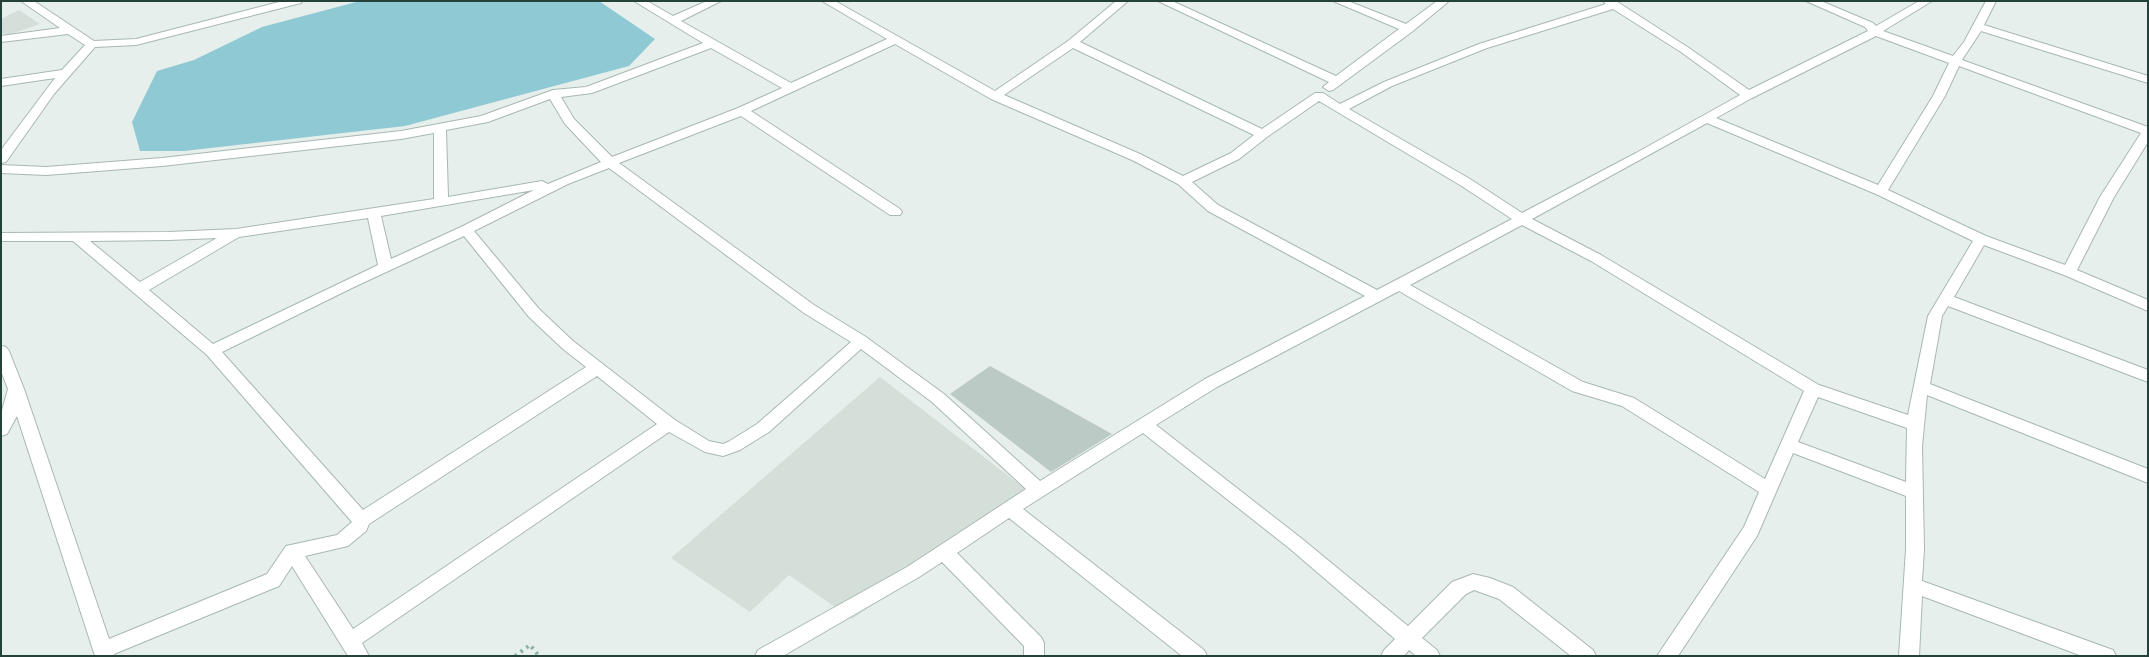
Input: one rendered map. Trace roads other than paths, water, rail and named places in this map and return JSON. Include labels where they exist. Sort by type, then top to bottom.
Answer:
[{"type":"street","points":[[26,1],[92,44],[136,42],[297,1]]},
{"type":"street","points":[[639,1],[791,88]]},
{"type":"street","points":[[672,21],[716,1]]},
{"type":"street","points":[[827,1],[994,96],[1128,153],[1183,181],[1213,208],[1376,296]]},
{"type":"street","points":[[994,96],[1072,43],[1122,1]]},
{"type":"street","points":[[1163,1],[1337,81]]},
{"type":"street","points":[[1338,1],[1409,29]]},
{"type":"street","points":[[1183,181],[1235,156],[1263,134],[1319,96],[1444,1]]},
{"type":"street","points":[[1811,1],[1868,25],[1875,32],[1956,60],[2148,132],[2107,197],[2069,272]]},
{"type":"street","points":[[765,656],[913,572],[1010,508],[1210,382],[1376,296],[1707,119],[1748,95],[1875,32],[1896,17],[1927,1]]},
{"type":"street","points":[[1882,191],[1939,96],[1956,60],[1978,27],[1991,1]]},
{"type":"street","points":[[1340,109],[1388,84],[1475,50],[1611,3],[1685,50],[1748,95]]},
{"type":"street","points":[[1978,27],[2148,80]]},
{"type":"street","points":[[1,39],[70,30]]},
{"type":"street","points":[[212,351],[466,230],[563,181],[742,111],[894,40]]},
{"type":"street","points":[[1072,43],[1263,134]]},
{"type":"street","points":[[1,160],[50,91],[92,44]]},
{"type":"street","points":[[1,169],[46,171],[162,162],[401,135],[484,119],[553,94],[588,90],[712,44]]},
{"type":"street","points":[[1,83],[66,73]]},
{"type":"street","points":[[553,94],[569,121],[610,162],[810,309],[860,342],[960,416],[996,453],[1039,490]]},
{"type":"street","points":[[1319,96],[1465,182],[1520,218],[1596,258],[1813,389],[1915,424]]},
{"type":"street","points":[[742,111],[895,212]]},
{"type":"street","points":[[1707,119],[1882,191],[1981,239],[2069,272],[2148,306]]},
{"type":"street","points":[[440,128],[440,203]]},
{"type":"street","points":[[1,237],[236,233],[440,203],[563,181]]},
{"type":"street","points":[[374,213],[386,267]]},
{"type":"street","points":[[466,230],[534,313],[568,345],[669,424],[705,446],[723,450],[734,446],[763,428],[860,342]]},
{"type":"street","points":[[139,289],[236,233]]},
{"type":"street","points":[[77,237],[212,351],[361,520]]},
{"type":"street","points":[[1909,656],[1914,585],[1915,424],[1930,334],[1935,316],[1944,299],[1981,239]]},
{"type":"street","points":[[1398,284],[1578,388],[1613,396],[1628,402],[1770,490]]},
{"type":"street","points":[[1944,299],[2148,376]]},
{"type":"street","points":[[1,352],[16,389],[104,653],[273,580],[292,551],[342,541],[354,533],[360,526],[361,520],[597,368]]},
{"type":"street","points":[[1922,387],[2148,476]]},
{"type":"street","points":[[3,423],[16,389]]},
{"type":"street","points":[[1668,656],[1751,531],[1813,389]]},
{"type":"street","points":[[292,551],[355,648],[669,424]]},
{"type":"street","points":[[1144,425],[1295,543],[1430,656]]},
{"type":"street","points":[[1789,444],[1915,492]]},
{"type":"street","points":[[1010,508],[1197,656]]},
{"type":"street","points":[[944,552],[1034,643],[1034,656]]},
{"type":"street","points":[[1391,656],[1459,588],[1473,582],[1490,586],[1506,593],[1586,656]]},
{"type":"street","points":[[1914,585],[2106,656]]},
{"type":"water","points":[[360,1],[599,1],[655,39],[629,66],[405,126],[184,151],[140,151],[132,122],[157,71],[194,60],[262,27]]}]
